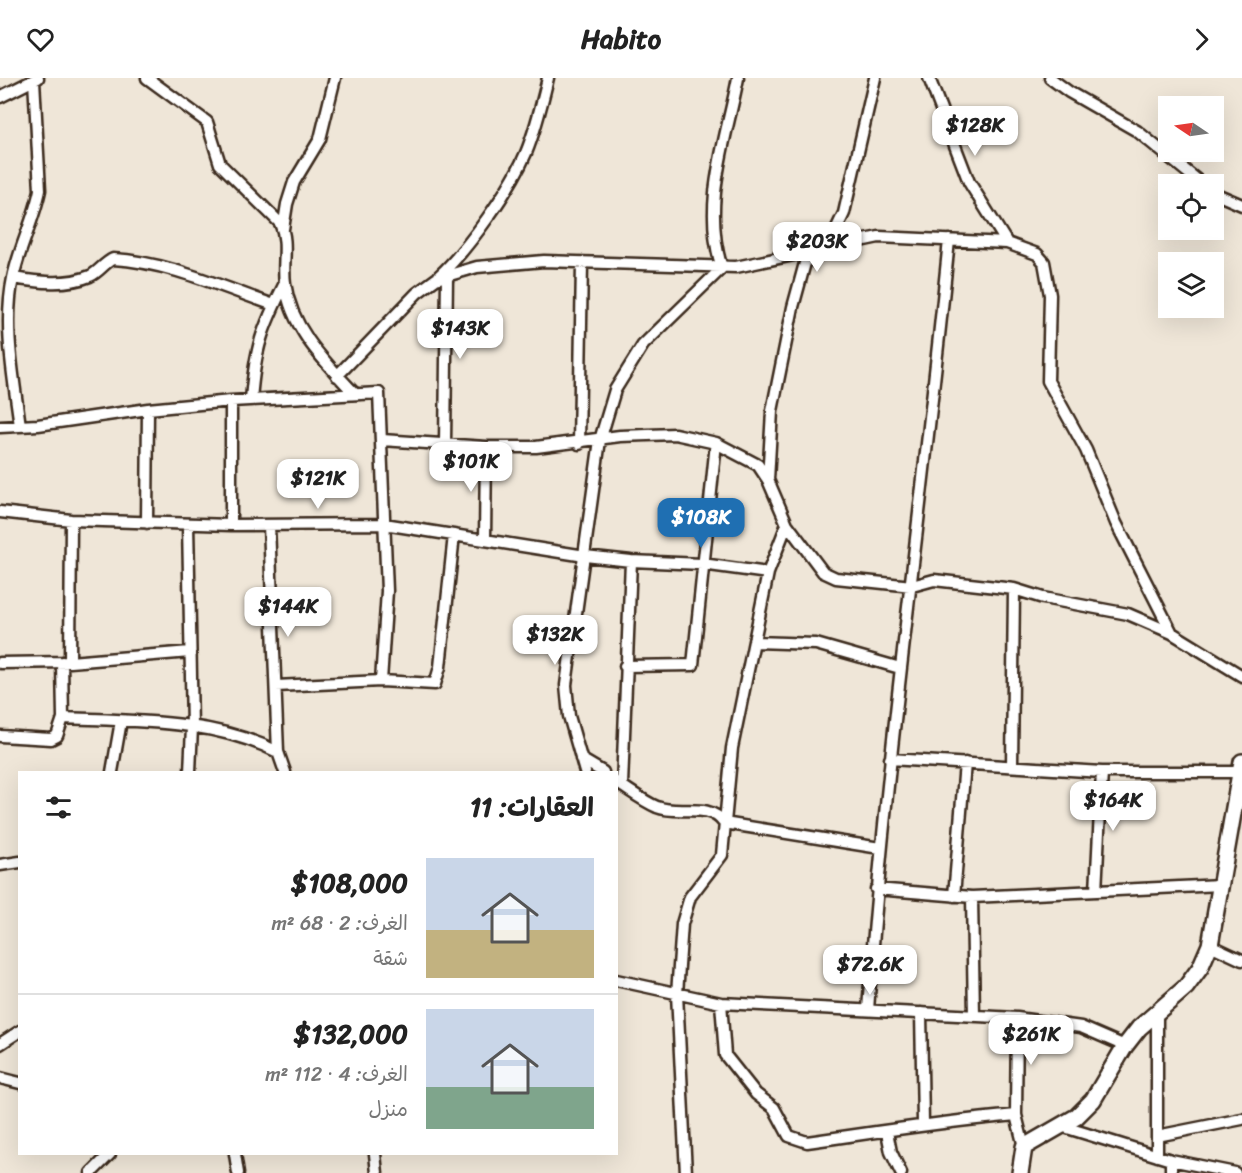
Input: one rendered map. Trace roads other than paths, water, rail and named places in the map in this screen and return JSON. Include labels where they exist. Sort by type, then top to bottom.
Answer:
[{"type":"street","points":[[147,78],[207,122],[220,164],[274,215],[283,230]]},
{"type":"street","points":[[335,78],[320,139],[294,182],[287,204],[283,230],[285,283],[290,303],[303,334],[337,376],[355,394]]},
{"type":"street","points":[[445,444],[442,277],[458,258],[525,156],[535,130],[548,78]]},
{"type":"street","points":[[722,268],[714,242],[712,207],[738,78]]},
{"type":"street","points":[[768,480],[768,444],[777,380],[793,307],[808,252],[834,234],[844,213],[875,78]]},
{"type":"street","points":[[929,78],[969,182],[1006,243]]},
{"type":"street","points":[[1050,78],[1069,92],[1137,130],[1190,174]]},
{"type":"street","points":[[0,97],[37,79],[40,190],[13,278],[9,302],[10,338],[20,426]]},
{"type":"street","points":[[1224,197],[1242,205]]},
{"type":"street","points":[[337,376],[417,293],[442,277],[477,267],[510,263],[582,263],[722,268],[879,237],[1006,243],[1037,254],[1044,262],[1050,295],[1048,381],[1086,450],[1116,523],[1172,633]]},
{"type":"street","points":[[868,1010],[880,848],[900,668],[912,586],[949,240]]},
{"type":"street","points":[[13,278],[58,282],[79,279],[98,271],[113,259],[121,259],[157,265],[274,305]]},
{"type":"street","points":[[579,444],[582,263]]},
{"type":"street","points":[[585,771],[566,700],[600,440],[615,390],[644,345],[722,268]]},
{"type":"street","points":[[251,400],[255,354],[261,333],[285,283]]},
{"type":"street","points":[[0,427],[231,401],[379,393],[387,619],[381,681]]},
{"type":"street","points":[[231,401],[231,525]]},
{"type":"street","points":[[147,523],[148,409]]},
{"type":"street","points":[[382,440],[486,447],[537,447],[579,444],[620,436],[675,434],[716,443],[758,465],[768,480],[787,524],[823,572],[829,575],[850,581],[912,586],[934,580],[1014,589],[1043,598],[1128,614],[1172,633],[1242,676]]},
{"type":"street","points":[[625,666],[693,665],[716,443]]},
{"type":"street","points":[[485,540],[486,447]]},
{"type":"street","points":[[0,512],[71,520],[147,523],[384,524],[585,556],[631,561],[702,564],[768,573]]},
{"type":"street","points":[[0,736],[51,739],[57,736],[63,718],[71,520]]},
{"type":"street","points":[[188,524],[192,727],[190,771]]},
{"type":"street","points":[[686,1173],[678,994],[685,907],[722,855],[732,748],[768,573],[787,524]]},
{"type":"street","points":[[269,525],[278,752],[285,771]]},
{"type":"street","points":[[276,686],[381,681],[431,685],[437,682],[454,535]]},
{"type":"street","points":[[631,561],[619,783],[657,807],[711,811],[718,814],[724,823],[880,848]]},
{"type":"street","points":[[1012,766],[1014,589]]},
{"type":"street","points":[[755,642],[816,644],[900,668]]},
{"type":"street","points":[[0,663],[66,662],[189,652]]},
{"type":"street","points":[[63,718],[192,727],[252,739],[278,752]]},
{"type":"street","points":[[112,771],[121,721]]},
{"type":"street","points":[[581,759],[601,771]]},
{"type":"street","points":[[890,759],[1102,772],[1242,769],[1210,945],[1200,968],[1186,987],[1157,1012],[1125,1046],[1093,1100],[1077,1117],[1024,1147]]},
{"type":"street","points":[[954,896],[965,763]]},
{"type":"street","points":[[1096,891],[1102,772]]},
{"type":"street","points":[[0,865],[18,862]]},
{"type":"street","points":[[876,889],[972,897],[1221,885]]},
{"type":"street","points":[[972,897],[974,1016]]},
{"type":"street","points":[[1210,945],[1242,960]]},
{"type":"street","points":[[618,980],[721,1003],[1017,1018],[1081,1027],[1125,1046]]},
{"type":"street","points":[[721,1003],[725,1055],[756,1094],[774,1108],[789,1136],[807,1142],[887,1132],[923,1123],[1016,1115]]},
{"type":"street","points":[[1157,1012],[1157,1156]]},
{"type":"street","points":[[921,1013],[923,1123]]},
{"type":"street","points":[[1017,1018],[1016,1115],[1024,1147],[1020,1173]]},
{"type":"street","points":[[0,1044],[18,1032]]},
{"type":"street","points":[[0,1078],[18,1082]]},
{"type":"street","points":[[1157,1136],[1242,1119]]},
{"type":"street","points":[[1061,1126],[1171,1160],[1235,1173]]},
{"type":"street","points":[[887,1132],[891,1152],[901,1173]]},
{"type":"street","points":[[91,1173],[109,1155]]},
{"type":"street","points":[[235,1155],[238,1173]]},
{"type":"street","points":[[374,1173],[375,1155]]},
{"type":"street","points":[[1171,1160],[1171,1173]]}]
